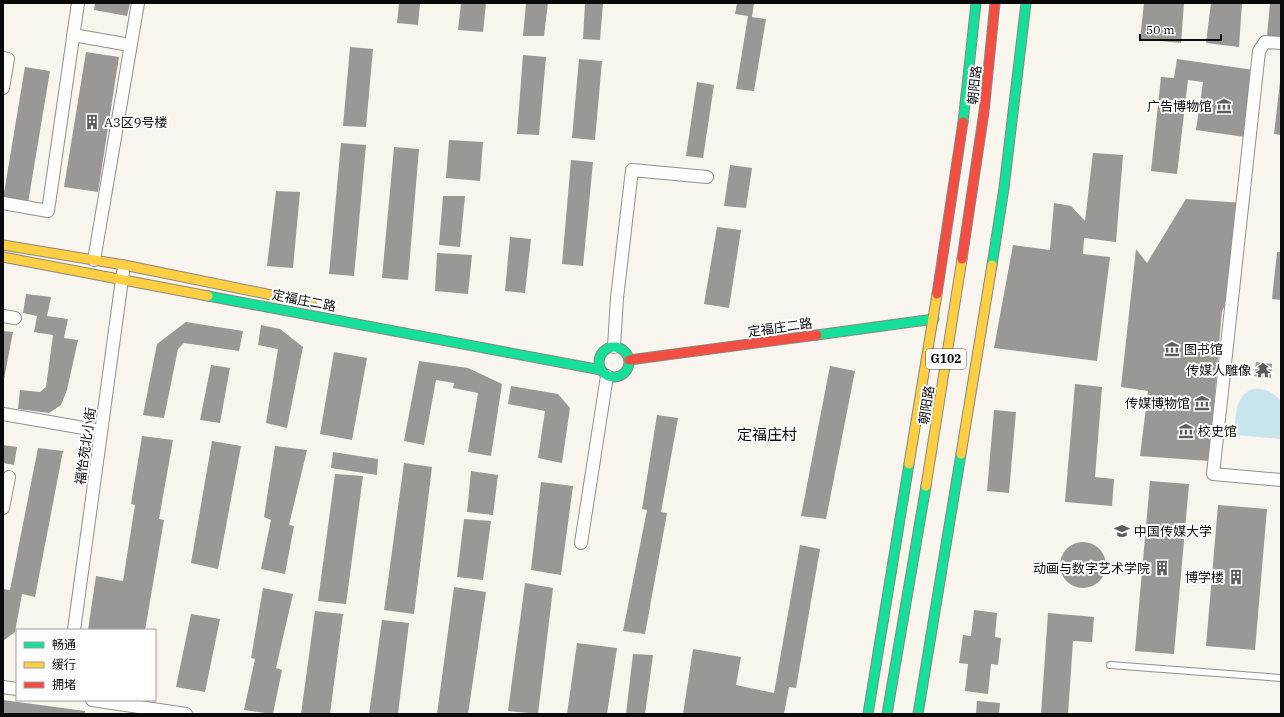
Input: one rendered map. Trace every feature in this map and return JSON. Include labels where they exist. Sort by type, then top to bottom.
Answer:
[{"type":"main road","name":"朝阳路","points":[[868,714],[934,319],[966,104],[976,3]]},
{"type":"main road","name":"朝阳路","points":[[887,714],[963,254],[984,112],[995,3]]},
{"type":"main road","points":[[918,714],[1004,188],[1026,3]]},
{"type":"main road","name":"定福庄二路","points":[[3,245],[94,260],[318,304]]},
{"type":"main road","name":"定福庄二路","points":[[3,257],[602,369]]},
{"type":"main road","name":"定福庄二路","points":[[576,356],[602,369],[615,378],[622,375],[628,369],[629,360],[934,319]]},
{"type":"main road","points":[[602,369],[603,352],[608,348],[620,348],[625,352],[629,360]]},
{"type":"street","points":[[3,203],[48,211],[78,3]]},
{"type":"street","points":[[94,260],[138,3]]},
{"type":"street","points":[[73,35],[130,45]]},
{"type":"street","points":[[1281,43],[1265,42],[1259,51],[1212,474],[1281,480]]},
{"type":"street","points":[[3,58],[8,59],[3,88]]},
{"type":"street","points":[[614,347],[617,298],[632,170],[707,177]]},
{"type":"street","name":"福怡苑北小街","points":[[74,629],[124,266]]},
{"type":"street","points":[[582,543],[602,369]]},
{"type":"street","points":[[3,414],[101,430]]},
{"type":"street","points":[[3,508],[9,477]]},
{"type":"street","points":[[3,687],[16,689]]},
{"type":"street","points":[[99,701],[186,714]]},
{"type":"lane","points":[[1110,664],[1281,678]]},
{"type":"water","points":[[1253,389],[1268,391],[1281,401],[1281,439],[1234,435],[1239,402],[1242,396]]},
{"type":"building","points":[[95,3],[130,3],[127,16],[94,10]]},
{"type":"building","points":[[399,3],[420,3],[418,25],[397,23]]},
{"type":"building","points":[[461,3],[486,3],[483,32],[458,30]]},
{"type":"building","points":[[526,3],[548,3],[544,36],[523,36]]},
{"type":"building","points":[[585,3],[603,3],[600,40],[583,39]]},
{"type":"building","points":[[737,3],[754,3],[752,17],[766,19],[754,91],[736,89],[748,16],[735,14]]},
{"type":"building","points":[[1144,3],[1184,3],[1181,43],[1140,39]]},
{"type":"building","points":[[1211,3],[1242,3],[1239,47],[1206,43]]},
{"type":"building","points":[[1270,3],[1281,3],[1281,38],[1267,37]]},
{"type":"building","points":[[350,47],[373,49],[366,127],[343,126]]},
{"type":"building","name":"A3区9号楼","points":[[86,52],[119,57],[98,192],[64,187]]},
{"type":"building","points":[[523,55],[546,57],[539,135],[517,134]]},
{"type":"building","points":[[579,59],[602,61],[595,140],[572,138]]},
{"type":"building","name":"广告博物馆","points":[[1177,59],[1254,70],[1245,137],[1196,130],[1203,82],[1188,80],[1177,174],[1151,171],[1161,77],[1174,78]]},
{"type":"building","points":[[25,67],[50,71],[28,203],[3,199]]},
{"type":"building","points":[[697,82],[714,85],[703,158],[686,156]]},
{"type":"building","points":[[1281,82],[1281,135],[1274,134]]},
{"type":"building","points":[[449,140],[483,142],[480,181],[446,178]]},
{"type":"building","points":[[341,143],[366,145],[354,276],[329,274]]},
{"type":"building","points":[[394,147],[419,149],[408,280],[382,278]]},
{"type":"building","points":[[1093,153],[1123,155],[1116,242],[1084,238],[1083,254],[1110,257],[1097,361],[994,348],[1013,245],[1050,250],[1054,203],[1071,206],[1085,221]]},
{"type":"building","points":[[571,160],[593,162],[583,266],[562,264]]},
{"type":"building","points":[[730,165],[752,168],[746,208],[724,206]]},
{"type":"building","points":[[276,191],[300,192],[293,268],[267,266]]},
{"type":"building","points":[[443,196],[465,196],[460,247],[439,245]]},
{"type":"building","name":"图书馆","points":[[1186,199],[1243,203],[1226,304],[1222,311],[1209,461],[1140,456],[1148,391],[1121,387],[1136,249],[1147,263]]},
{"type":"building","points":[[717,227],[741,230],[729,308],[704,304]]},
{"type":"building","points":[[510,237],[531,239],[525,293],[505,291]]},
{"type":"building","points":[[1277,252],[1281,252],[1281,300],[1272,299]]},
{"type":"building","points":[[437,253],[472,255],[468,294],[435,291]]},
{"type":"building","points":[[26,294],[51,297],[47,316],[68,319],[64,338],[78,340],[67,390],[61,405],[49,413],[18,409],[20,390],[40,392],[46,387],[53,335],[34,332],[37,316],[23,313]]},
{"type":"building","points":[[186,322],[243,331],[239,351],[184,343],[178,349],[164,418],[143,415],[157,344]]},
{"type":"building","points":[[261,325],[280,329],[303,347],[287,428],[266,423],[278,349],[258,345]]},
{"type":"building","points":[[3,331],[13,332],[4,379],[3,379]]},
{"type":"building","points":[[334,352],[367,358],[352,440],[320,434]]},
{"type":"building","points":[[419,361],[468,368],[502,384],[491,456],[468,452],[478,393],[453,388],[454,383],[436,380],[424,445],[404,441]]},
{"type":"building","name":"传媒人雕像","points":[[1256,362],[1272,364],[1271,378],[1254,376]]},
{"type":"building","points":[[211,365],[230,368],[220,423],[200,420]]},
{"type":"building","points":[[830,366],[855,371],[826,519],[801,516]]},
{"type":"building","points":[[1075,384],[1102,387],[1095,477],[1114,479],[1112,506],[1065,502]]},
{"type":"building","points":[[511,386],[558,394],[570,408],[562,463],[538,458],[545,411],[508,404]]},
{"type":"building","points":[[994,410],[1016,412],[1009,493],[987,491]]},
{"type":"building","points":[[657,415],[678,418],[661,512],[667,513],[645,634],[623,631],[647,510],[642,509]]},
{"type":"building","points":[[142,436],[173,440],[159,519],[164,520],[145,629],[88,629],[96,576],[123,581],[135,505],[131,504]]},
{"type":"building","points":[[212,441],[241,446],[218,569],[191,563]]},
{"type":"building","points":[[3,445],[17,447],[14,465],[3,463]]},
{"type":"building","points":[[275,446],[307,450],[289,525],[294,526],[285,574],[261,569],[271,520],[264,517]]},
{"type":"building","points":[[38,448],[63,451],[35,597],[22,594],[15,632],[3,641],[3,589],[10,590]]},
{"type":"building","points":[[333,452],[378,459],[377,475],[331,468]]},
{"type":"building","points":[[404,463],[432,467],[414,614],[384,610]]},
{"type":"building","points":[[471,471],[498,475],[493,515],[467,512]]},
{"type":"building","points":[[335,474],[363,476],[346,604],[318,601]]},
{"type":"building","name":"动画与数字艺术学院","points":[[1150,481],[1189,484],[1174,654],[1135,651]]},
{"type":"building","points":[[541,482],[573,486],[561,575],[531,570]]},
{"type":"building","name":"博学楼","points":[[1218,505],[1267,509],[1255,650],[1206,646]]},
{"type":"building","points":[[464,519],[491,521],[483,580],[457,577]]},
{"type":"building","points":[[1079,542],[1087,542],[1096,546],[1102,552],[1106,565],[1102,578],[1096,584],[1087,588],[1079,588],[1070,584],[1064,578],[1060,569],[1060,561],[1064,552],[1070,546]]},
{"type":"building","points":[[800,545],[820,549],[796,688],[789,687],[784,714],[683,714],[693,649],[741,657],[736,685],[774,693]]},
{"type":"building","points":[[525,583],[553,588],[538,714],[508,711]]},
{"type":"building","points":[[454,587],[486,592],[468,714],[437,714]]},
{"type":"building","points":[[263,588],[293,594],[276,668],[282,670],[273,714],[244,710],[255,659],[251,658]]},
{"type":"building","points":[[974,610],[997,613],[995,637],[1001,638],[998,665],[991,664],[988,694],[965,691],[968,664],[959,663],[963,635],[971,636]]},
{"type":"building","points":[[315,611],[343,614],[330,714],[301,714]]},
{"type":"building","points":[[1048,613],[1094,617],[1092,642],[1073,641],[1068,714],[1041,714]]},
{"type":"building","points":[[191,614],[220,619],[205,692],[176,687]]},
{"type":"building","points":[[382,620],[409,623],[398,714],[369,714]]},
{"type":"building","points":[[577,643],[617,648],[607,714],[567,714]]},
{"type":"building","points":[[633,654],[653,655],[645,714],[626,714]]},
{"type":"building","points":[[3,700],[85,711],[85,714],[3,714]]},
{"type":"building","points":[[977,701],[1000,703],[999,714],[976,714]]},
{"type":"traffic: fast","points":[[963,122],[976,3]]},
{"type":"traffic: fast","points":[[992,265],[1004,188],[1026,3]]},
{"type":"traffic: fast","points":[[208,296],[601,370]]},
{"type":"traffic: fast","points":[[817,335],[934,319]]},
{"type":"traffic: fast","points":[[614,347],[625,351],[629,362],[625,373],[614,377],[603,373],[599,362],[603,351],[614,347]]},
{"type":"traffic: fast","points":[[918,714],[961,454]]},
{"type":"traffic: fast","points":[[868,714],[909,464]]},
{"type":"traffic: fast","points":[[887,714],[926,486]]},
{"type":"traffic: slow","points":[[3,245],[124,265],[311,303]]},
{"type":"traffic: slow","points":[[3,257],[208,296]]},
{"type":"traffic: slow","points":[[926,486],[962,259]]},
{"type":"traffic: slow","points":[[961,454],[992,265]]},
{"type":"traffic: slow","points":[[909,464],[937,294]]},
{"type":"traffic: jam","points":[[962,259],[984,112],[995,3]]},
{"type":"traffic: jam","points":[[937,294],[963,122]]},
{"type":"traffic: jam","points":[[629,360],[817,335]]},
{"type":"place","name":"广告博物馆","points":[[1224,106]]},
{"type":"place","name":"A3区9号楼","points":[[92,122]]},
{"type":"place","name":"图书馆","points":[[1172,349]]},
{"type":"place","name":"传媒人雕像","points":[[1263,370]]},
{"type":"place","name":"传媒博物馆","points":[[1202,403]]},
{"type":"place","name":"校史馆","points":[[1186,431]]},
{"type":"place","name":"中国传媒大学","points":[[1122,531]]},
{"type":"place","name":"动画与数字艺术学院","points":[[1162,568]]},
{"type":"place","name":"博学楼","points":[[1236,577]]},
{"type":"district","name":"定福庄村","points":[[767,435]]}]
